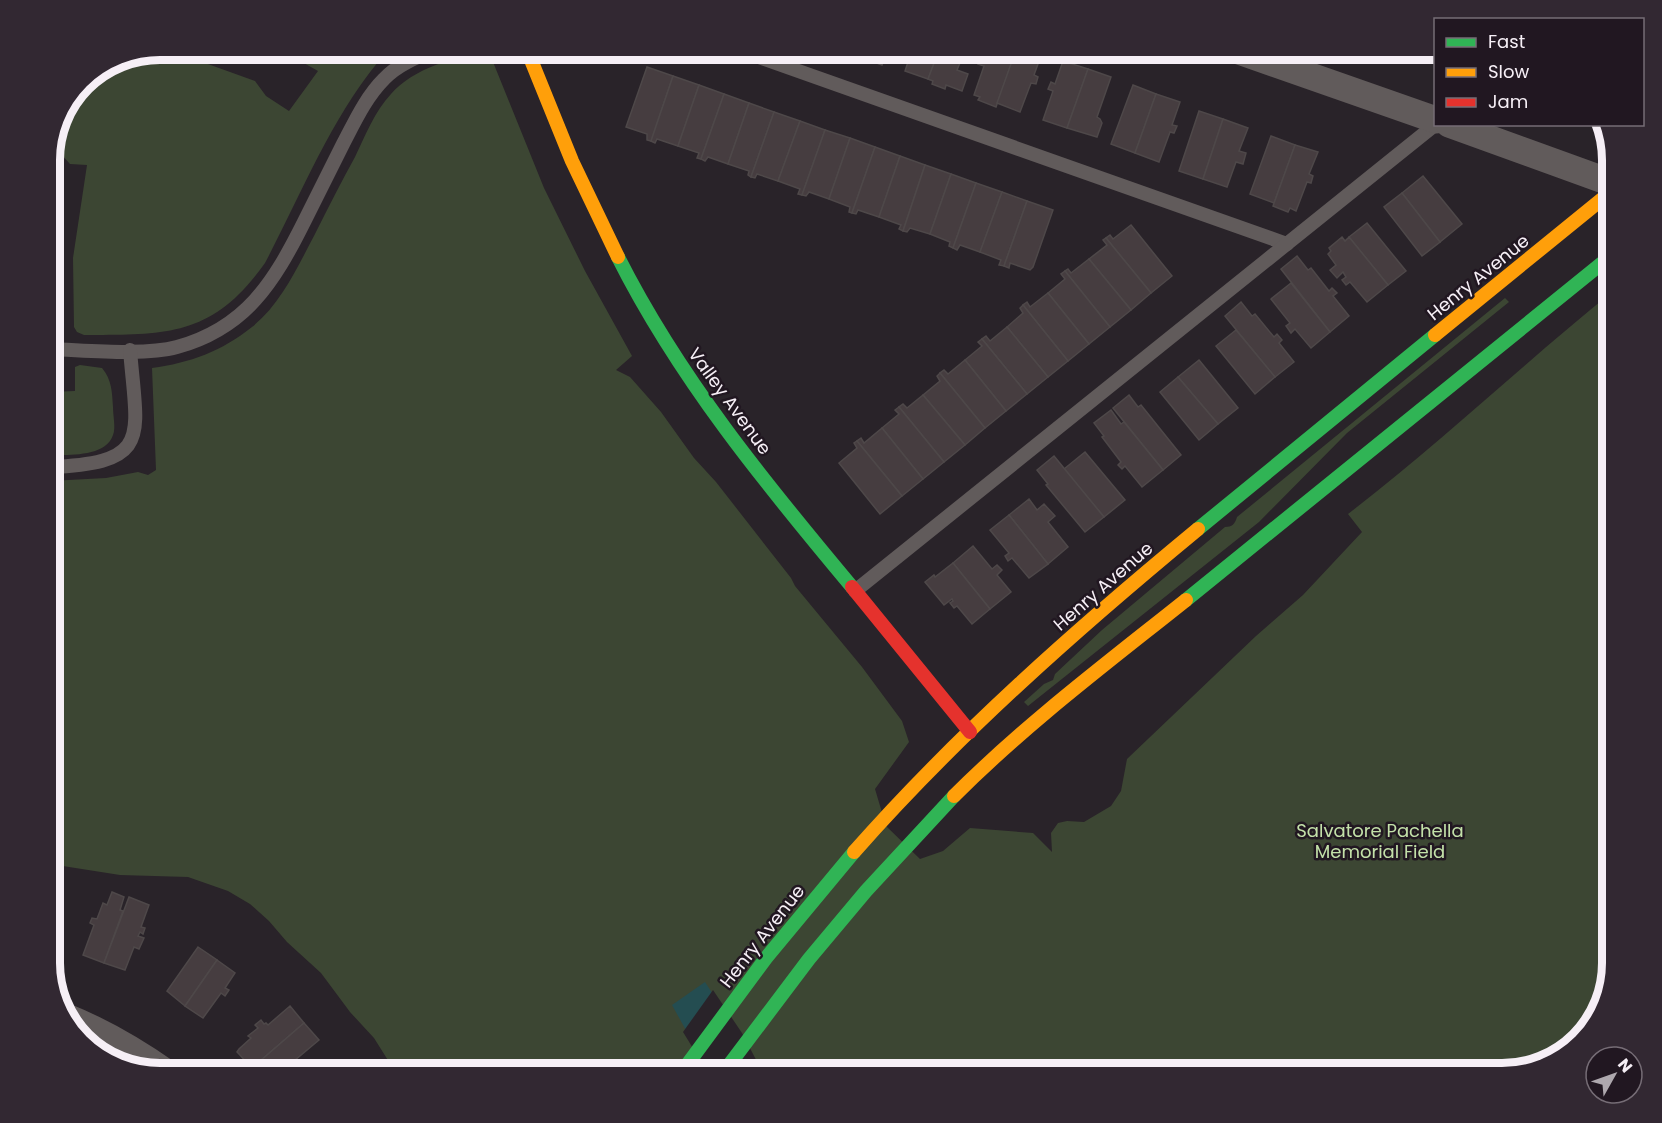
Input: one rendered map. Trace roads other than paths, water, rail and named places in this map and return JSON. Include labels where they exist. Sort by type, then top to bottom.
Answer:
[{"type":"main road","name":"Valley Avenue","points":[[531,60],[584,190],[606,236],[663,338],[697,391],[732,439],[970,732]]},
{"type":"main road","name":"Henry Avenue","points":[[689,1063],[754,973],[810,904],[925,776],[1046,659],[1116,598],[1602,199]]},
{"type":"main road","points":[[731,1063],[808,959],[866,891],[948,801],[991,759],[1047,710],[1228,567],[1602,263]]},
{"type":"street","points":[[1264,60],[1434,121]]},
{"type":"street","points":[[1455,126],[1602,179]]},
{"type":"street","points":[[80,1022],[97,1029],[151,1062]]},
{"type":"lane","points":[[60,349],[174,348],[219,331],[238,318],[254,303],[288,255],[352,126],[373,92],[396,69],[414,60]]},
{"type":"lane","points":[[767,60],[1287,244]]},
{"type":"lane","points":[[855,591],[1434,124]]},
{"type":"lane","points":[[60,466],[89,465],[108,460],[122,453],[130,445],[135,433],[135,421],[130,350]]},
{"type":"water","points":[[705,982],[739,1034],[693,1043],[672,1005]]},
{"type":"park label","name":"Salvatore Pachella Memorial Field","points":[[1380,840]]}]
